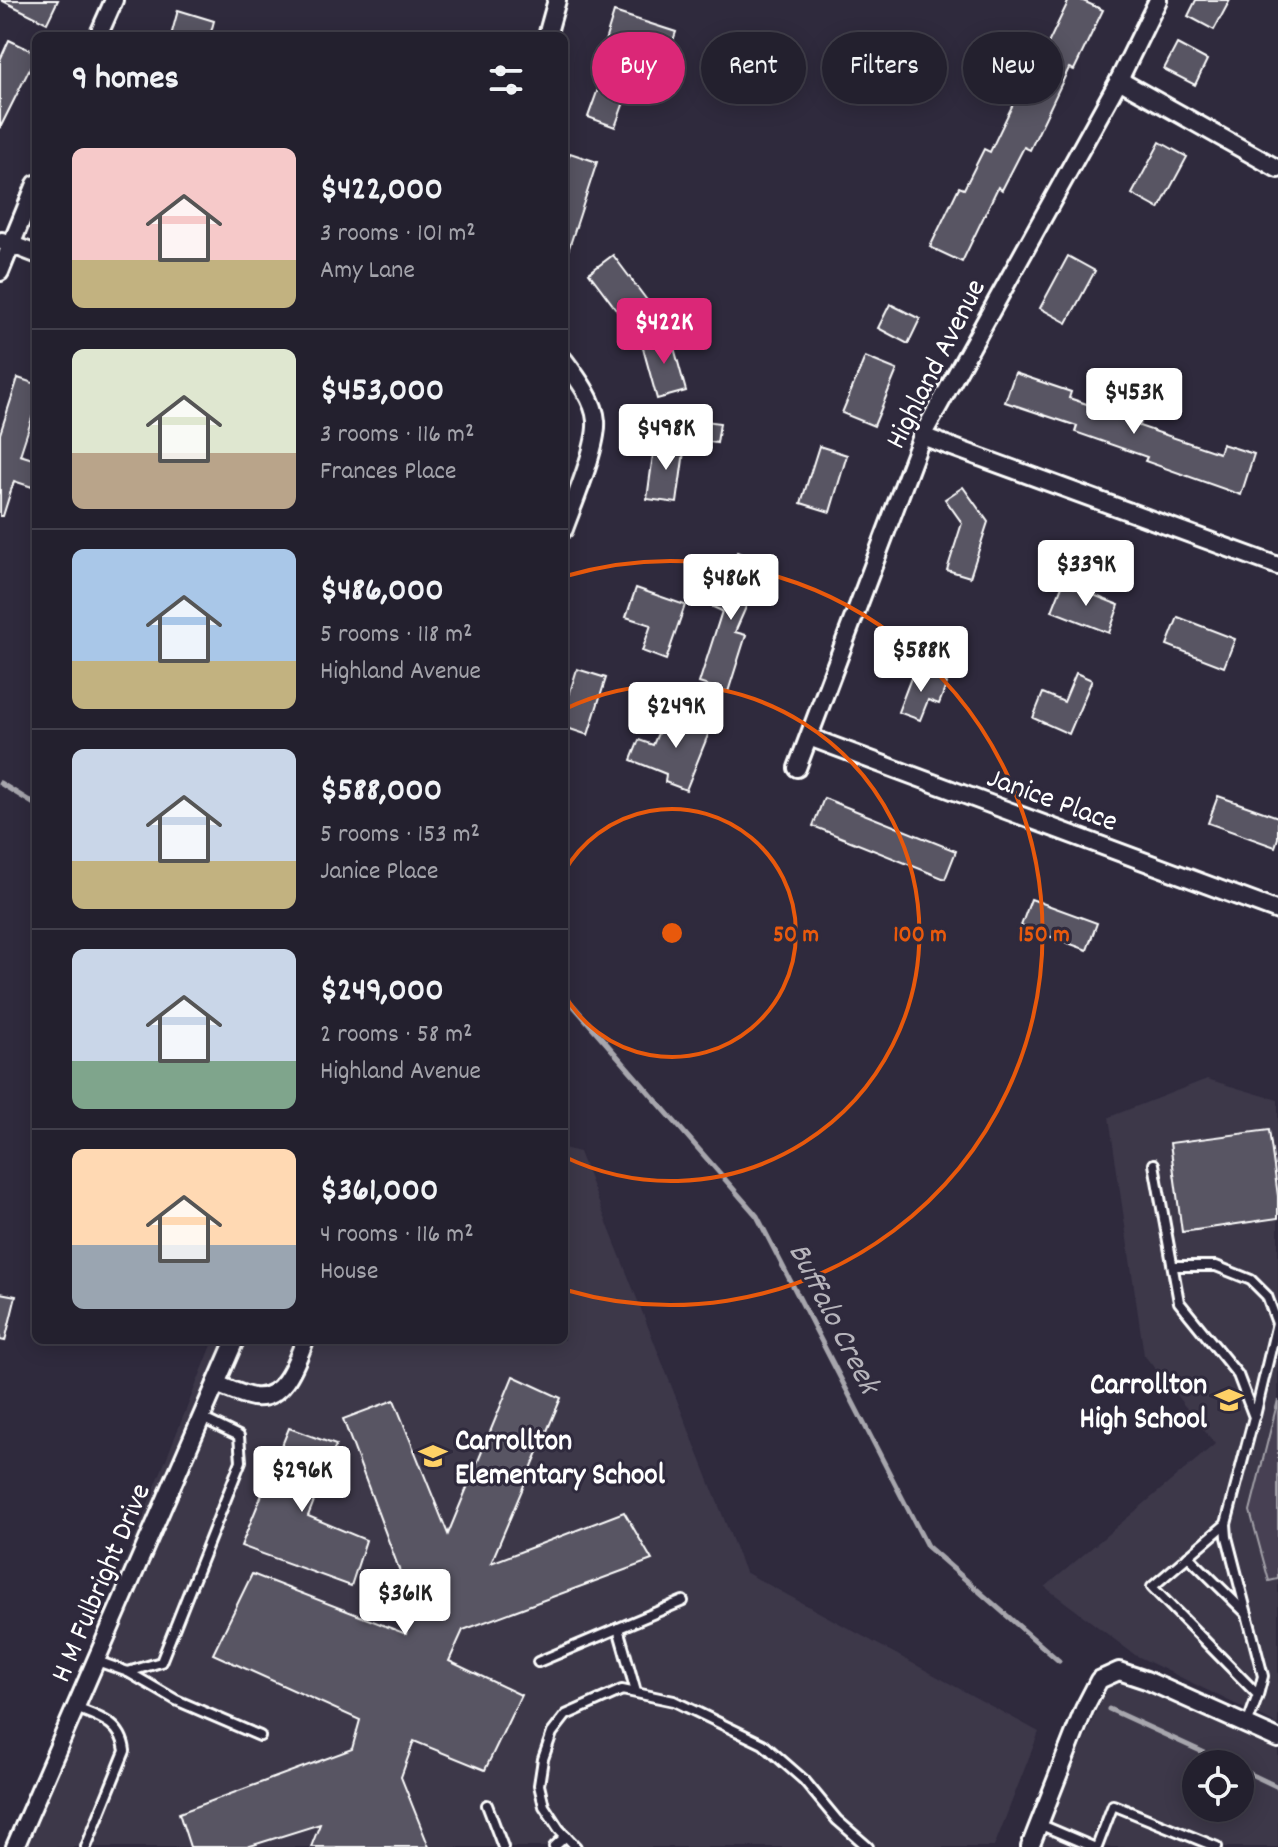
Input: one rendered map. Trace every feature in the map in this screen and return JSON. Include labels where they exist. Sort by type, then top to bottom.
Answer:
[{"type":"street","points":[[100,32],[114,0]]},
{"type":"street","points":[[548,32],[557,0]]},
{"type":"street","name":"Highland Avenue","points":[[797,768],[922,436],[1119,80],[1158,0]]},
{"type":"street","points":[[1119,80],[1278,169]]},
{"type":"street","points":[[0,272],[5,243],[32,192]]},
{"type":"street","points":[[5,243],[32,253]]},
{"type":"street","points":[[568,366],[587,396],[596,420],[593,441],[568,517]]},
{"type":"street","points":[[922,436],[1278,566]]},
{"type":"street","name":"Janice Place","points":[[809,737],[1278,911]]},
{"type":"street","name":"H M Fulbright Drive","points":[[15,1847],[233,1344]]},
{"type":"street","points":[[216,1384],[254,1397],[269,1395],[282,1386],[303,1344]]},
{"type":"street","points":[[1030,1847],[1084,1709],[1099,1680],[1119,1671],[1278,1739]]},
{"type":"lane","points":[[1154,1164],[1179,1302],[1238,1375],[1254,1417]]},
{"type":"lane","points":[[1173,1266],[1216,1266],[1251,1280],[1267,1296],[1277,1323],[1226,1524],[1263,1676],[1247,1725]]},
{"type":"lane","points":[[128,1672],[161,1662],[241,1461],[239,1436],[201,1418]]},
{"type":"lane","points":[[1226,1524],[1152,1587],[1258,1695]]},
{"type":"lane","points":[[1188,1556],[1247,1614]]},
{"type":"lane","points":[[538,1662],[683,1601]]},
{"type":"lane","points":[[618,1628],[636,1692]]},
{"type":"lane","points":[[96,1661],[128,1672],[176,1700],[260,1736]]},
{"type":"lane","points":[[576,1847],[544,1806],[539,1785],[543,1759],[552,1733],[566,1715],[622,1690],[674,1701],[763,1744],[804,1780],[837,1820],[868,1847]]},
{"type":"lane","points":[[76,1708],[109,1721],[124,1740],[125,1751],[86,1847]]},
{"type":"lane","points":[[487,1805],[503,1847]]},
{"type":"lane","points":[[1039,1824],[1095,1847],[1113,1805],[1217,1847]]},
{"type":"lane","points":[[554,1847],[566,1836]]},
{"type":"shaded area","name":"Carrollton High School","points":[[1207,1079],[1278,1100],[1278,1725],[1135,1655],[1045,1587],[1215,1444],[1144,1355],[1109,1117]]},
{"type":"shaded area","name":"Carrollton Elementary School","points":[[568,1149],[579,1152],[745,1572],[1039,1732],[994,1847],[10,1847],[212,1344],[568,1344]]},
{"type":"shaded area","points":[[1278,1400],[1278,1579],[1269,1581],[1250,1511]]},
{"type":"shaded area","points":[[1122,1681],[1278,1750],[1278,1847],[1040,1847],[1107,1686]]},
{"type":"building","points":[[1,0],[58,0],[47,23]]},
{"type":"building","points":[[1069,0],[1081,0],[1103,10],[1074,70],[1069,68],[1063,81],[1063,32],[1054,32]]},
{"type":"building","points":[[1196,0],[1230,0],[1214,30],[1188,16]]},
{"type":"building","points":[[178,10],[214,21],[211,32],[172,32]]},
{"type":"building","points":[[614,12],[676,32],[608,32]]},
{"type":"building","points":[[9,40],[32,51],[32,64],[0,128],[0,60]]},
{"type":"building","points":[[1177,44],[1207,60],[1195,85],[1164,69]]},
{"type":"building","points":[[593,104],[623,104],[615,127],[588,117]]},
{"type":"building","points":[[1013,104],[1052,104],[1030,150],[1024,147],[1002,190],[998,187],[962,262],[930,247],[959,187],[964,189],[984,149],[990,152]]},
{"type":"building","points":[[1160,142],[1187,157],[1159,209],[1132,194]]},
{"type":"building","points":[[570,153],[597,162],[568,251]]},
{"type":"building","points":[[613,255],[649,303],[625,321],[589,273]]},
{"type":"building","points":[[1068,256],[1095,271],[1067,323],[1040,308]]},
{"type":"building","points":[[890,304],[920,319],[908,344],[878,328]]},
{"type":"building","points":[[670,333],[686,391],[657,399],[641,341]]},
{"type":"building","points":[[865,357],[897,370],[874,426],[842,413]]},
{"type":"building","points":[[1015,373],[1071,392],[1069,398],[1141,422],[1139,426],[1219,453],[1222,444],[1254,454],[1241,495],[1075,432],[1077,426],[1005,402]]},
{"type":"building","points":[[18,378],[32,383],[32,418],[20,455],[32,459],[32,487],[14,481],[3,516],[0,516],[0,434]]},
{"type":"building","points":[[692,419],[720,423],[717,443],[690,439]]},
{"type":"building","points":[[655,440],[685,444],[677,503],[647,499]]},
{"type":"building","points":[[819,446],[847,455],[830,512],[801,503]]},
{"type":"building","points":[[963,487],[988,522],[970,577],[947,570],[962,523],[945,499]]},
{"type":"building","points":[[737,552],[765,564],[735,632],[746,635],[728,692],[699,683],[722,611],[713,607]]},
{"type":"building","points":[[1063,583],[1119,605],[1109,633],[1052,611]]},
{"type":"building","points":[[636,588],[685,605],[666,660],[642,651],[651,625],[626,617]]},
{"type":"building","points":[[1178,617],[1235,639],[1224,667],[1167,645]]},
{"type":"building","points":[[577,669],[606,678],[588,735],[568,728],[568,699]]},
{"type":"building","points":[[914,670],[947,683],[939,704],[928,700],[920,720],[898,712]]},
{"type":"building","points":[[1076,673],[1092,680],[1069,734],[1033,718],[1043,693],[1064,702]]},
{"type":"building","points":[[693,712],[714,720],[686,790],[665,782],[666,774],[631,760],[639,740],[653,745],[664,719],[687,728]]},
{"type":"building","points":[[1218,796],[1278,817],[1275,847],[1208,823]]},
{"type":"building","points":[[824,798],[956,851],[945,879],[813,826]]},
{"type":"building","points":[[1031,899],[1097,923],[1087,950],[1021,926]]},
{"type":"building","points":[[1269,1130],[1278,1218],[1182,1232],[1170,1143]]},
{"type":"building","points":[[0,1293],[16,1296],[5,1341],[0,1340]]},
{"type":"building","points":[[513,1376],[561,1398],[491,1563],[624,1512],[652,1560],[463,1630],[449,1661],[521,1695],[485,1770],[414,1741],[401,1777],[429,1847],[311,1847],[320,1824],[247,1847],[190,1847],[179,1813],[352,1749],[360,1720],[213,1654],[252,1574],[406,1634],[412,1604],[343,1419],[394,1400],[448,1534]]},
{"type":"building","points":[[289,1428],[336,1445],[308,1516],[366,1540],[351,1586],[241,1546]]},
{"type":"waterway","name":"Buffalo Creek","points":[[0,783],[32,803]]},
{"type":"waterway","name":"Buffalo Creek","points":[[568,1000],[757,1216],[927,1546],[1059,1661]]},
{"type":"waterway","name":"Buffalo Creek","points":[[1109,1709],[1198,1750]]},
{"type":"waterway","name":"Buffalo Creek","points":[[1254,1776],[1278,1787]]},
{"type":"place","name":"Carrollton High School","points":[[1229,1400]]},
{"type":"place","name":"Carrollton Elementary School","points":[[433,1456]]}]
